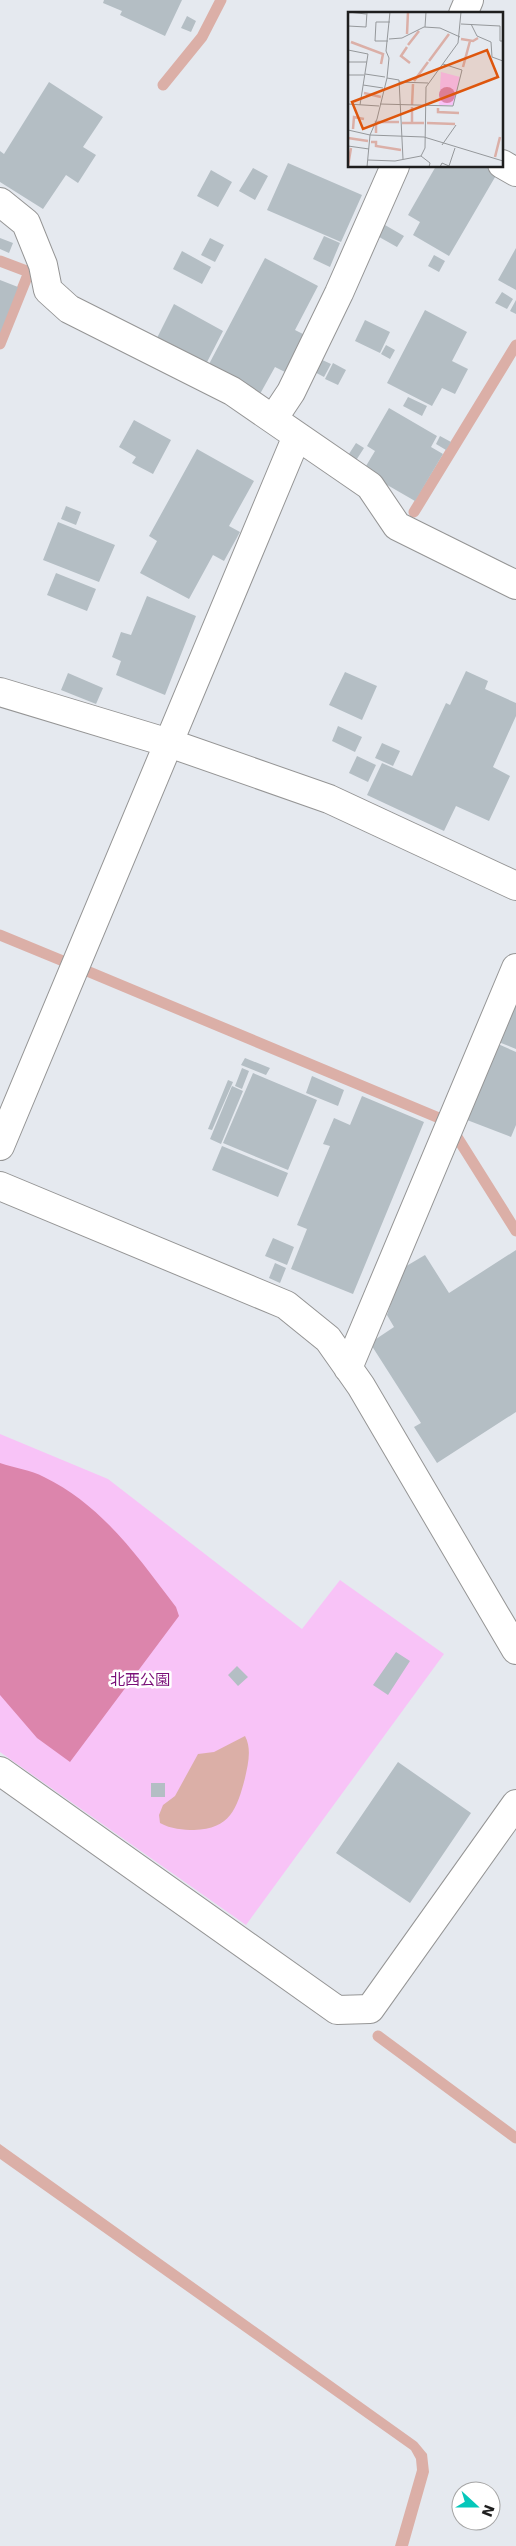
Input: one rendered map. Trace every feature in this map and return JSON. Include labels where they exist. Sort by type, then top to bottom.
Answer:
[{"type":"street","points":[[464,12],[470,0]]},
{"type":"street","points":[[504,165],[516,172]]},
{"type":"street","points":[[273,419],[292,392],[300,376],[394,168]]},
{"type":"street","points":[[0,202],[26,224],[43,265],[48,290],[69,309],[232,391],[370,486],[398,526],[516,585]]},
{"type":"street","points":[[0,1146],[297,436]]},
{"type":"street","points":[[0,692],[168,743],[329,799],[516,886]]},
{"type":"street","points":[[348,1368],[516,968]]},
{"type":"street","points":[[0,1186],[286,1304],[328,1339],[362,1386],[516,1650]]},
{"type":"street","points":[[0,1771],[337,2010],[370,2009],[516,1804]]},
{"type":"green space","name":"北西公園","points":[[0,1434],[108,1479],[302,1629],[340,1580],[444,1654],[246,1925],[0,1752]]},
{"type":"shaded area","points":[[0,1463],[39,1475],[84,1502],[133,1551],[176,1607],[179,1616],[70,1762],[37,1738],[0,1695]]},
{"type":"shaded area","points":[[245,1736],[249,1757],[239,1799],[230,1815],[216,1826],[206,1829],[181,1829],[168,1827],[160,1823],[159,1815],[163,1805],[175,1796],[198,1754],[214,1752]]},
{"type":"shaded area","points":[[0,2144],[417,2442],[427,2454],[429,2472],[408,2546],[395,2546],[417,2470],[416,2459],[411,2450],[0,2159]]},
{"type":"building","points":[[104,0],[182,0],[165,36],[120,15],[122,11],[103,3]]},
{"type":"building","points":[[187,16],[196,21],[191,32],[181,28]]},
{"type":"building","points":[[49,82],[103,117],[83,147],[96,155],[78,183],[66,175],[43,209],[0,182],[0,151],[4,154]]},
{"type":"building","points":[[288,163],[362,195],[341,242],[267,210]]},
{"type":"building","points":[[253,168],[268,176],[255,200],[239,191]]},
{"type":"building","points":[[435,168],[491,168],[498,172],[449,256],[413,235],[420,222],[408,215]]},
{"type":"building","points":[[211,170],[232,182],[218,207],[197,196]]},
{"type":"building","points":[[378,221],[404,236],[397,247],[372,233]]},
{"type":"building","points":[[324,236],[340,243],[330,267],[313,259]]},
{"type":"building","points":[[0,238],[13,243],[9,253],[0,249]]},
{"type":"building","points":[[210,238],[224,245],[215,262],[201,255]]},
{"type":"building","points":[[516,248],[516,290],[498,280]]},
{"type":"building","points":[[182,251],[211,267],[202,284],[173,269]]},
{"type":"building","points":[[434,255],[445,261],[439,272],[428,266]]},
{"type":"building","points":[[265,258],[318,286],[295,330],[309,337],[289,374],[275,367],[260,394],[208,366]]},
{"type":"building","points":[[0,280],[18,287],[0,333]]},
{"type":"building","points":[[502,292],[513,299],[507,309],[495,303]]},
{"type":"building","points":[[516,300],[516,314],[510,311]]},
{"type":"building","points":[[174,304],[223,331],[205,366],[156,340]]},
{"type":"building","points":[[425,310],[467,332],[452,361],[468,369],[455,394],[442,388],[432,406],[387,383]]},
{"type":"building","points":[[365,320],[390,332],[380,353],[355,341]]},
{"type":"building","points":[[386,345],[395,350],[390,359],[381,354]]},
{"type":"building","points":[[316,357],[331,364],[324,377],[309,369]]},
{"type":"building","points":[[333,363],[346,370],[338,385],[325,379]]},
{"type":"building","points":[[408,397],[427,406],[422,416],[403,406]]},
{"type":"building","points":[[389,408],[437,436],[431,447],[443,454],[415,501],[363,471],[375,451],[367,446]]},
{"type":"building","points":[[134,420],[171,440],[153,474],[132,463],[136,457],[119,447]]},
{"type":"building","points":[[440,436],[451,442],[446,450],[436,444]]},
{"type":"building","points":[[356,443],[364,448],[355,462],[347,457]]},
{"type":"building","points":[[197,449],[254,481],[229,526],[240,532],[224,561],[213,555],[189,599],[140,573],[157,541],[149,536]]},
{"type":"building","points":[[66,506],[81,512],[76,525],[61,519]]},
{"type":"building","points":[[58,522],[115,545],[99,582],[43,560]]},
{"type":"building","points":[[56,573],[96,589],[87,611],[47,595]]},
{"type":"building","points":[[147,596],[196,616],[165,695],[116,675],[121,661],[112,657],[121,632],[131,635]]},
{"type":"building","points":[[466,671],[488,681],[485,689],[516,703],[516,716],[493,767],[510,776],[489,821],[456,806],[444,831],[367,795],[382,763],[412,776],[446,703],[450,705]]},
{"type":"building","points":[[345,672],[377,686],[362,720],[329,705]]},
{"type":"building","points":[[68,673],[103,688],[96,704],[61,690]]},
{"type":"building","points":[[338,726],[362,737],[355,752],[332,741]]},
{"type":"building","points":[[382,743],[400,751],[393,766],[375,758]]},
{"type":"building","points":[[357,756],[376,765],[368,782],[349,773]]},
{"type":"building","points":[[516,993],[516,1049],[496,1041]]},
{"type":"building","points":[[498,1044],[516,1052],[516,1125],[511,1137],[467,1120]]},
{"type":"building","points":[[245,1058],[270,1068],[266,1075],[241,1065]]},
{"type":"building","points":[[242,1068],[249,1071],[242,1089],[235,1086]]},
{"type":"building","points":[[253,1073],[317,1100],[288,1170],[223,1143]]},
{"type":"building","points":[[312,1076],[344,1090],[338,1106],[306,1093]]},
{"type":"building","points":[[228,1080],[233,1082],[212,1130],[208,1129]]},
{"type":"building","points":[[232,1086],[243,1091],[221,1144],[210,1139]]},
{"type":"building","points":[[362,1096],[424,1122],[353,1294],[291,1269],[307,1229],[297,1225],[330,1146],[323,1144],[334,1118],[350,1125]]},
{"type":"building","points":[[222,1146],[288,1173],[278,1197],[212,1170]]},
{"type":"building","points":[[273,1238],[294,1247],[287,1265],[265,1256]]},
{"type":"building","points":[[516,1250],[516,1412],[437,1463],[414,1427],[421,1423],[370,1343],[394,1327],[387,1315],[403,1268],[425,1255],[449,1293]]},
{"type":"building","points":[[275,1263],[286,1268],[280,1283],[269,1278]]},
{"type":"building","points":[[396,1652],[410,1661],[388,1695],[373,1685]]},
{"type":"building","points":[[237,1666],[248,1677],[238,1686],[228,1675]]},
{"type":"building","points":[[398,1762],[471,1813],[410,1903],[336,1853]]},
{"type":"building","points":[[151,1783],[165,1783],[165,1797],[151,1797]]},
{"type":"waterway","points":[[163,85],[202,37],[221,0]]},
{"type":"waterway","points":[[0,261],[29,272],[0,344]]},
{"type":"waterway","points":[[414,512],[516,345]]},
{"type":"waterway","points":[[0,935],[63,961]]},
{"type":"waterway","points":[[87,971],[439,1118]]},
{"type":"waterway","points":[[457,1137],[516,1231]]},
{"type":"waterway","points":[[378,2036],[516,2138]]}]
